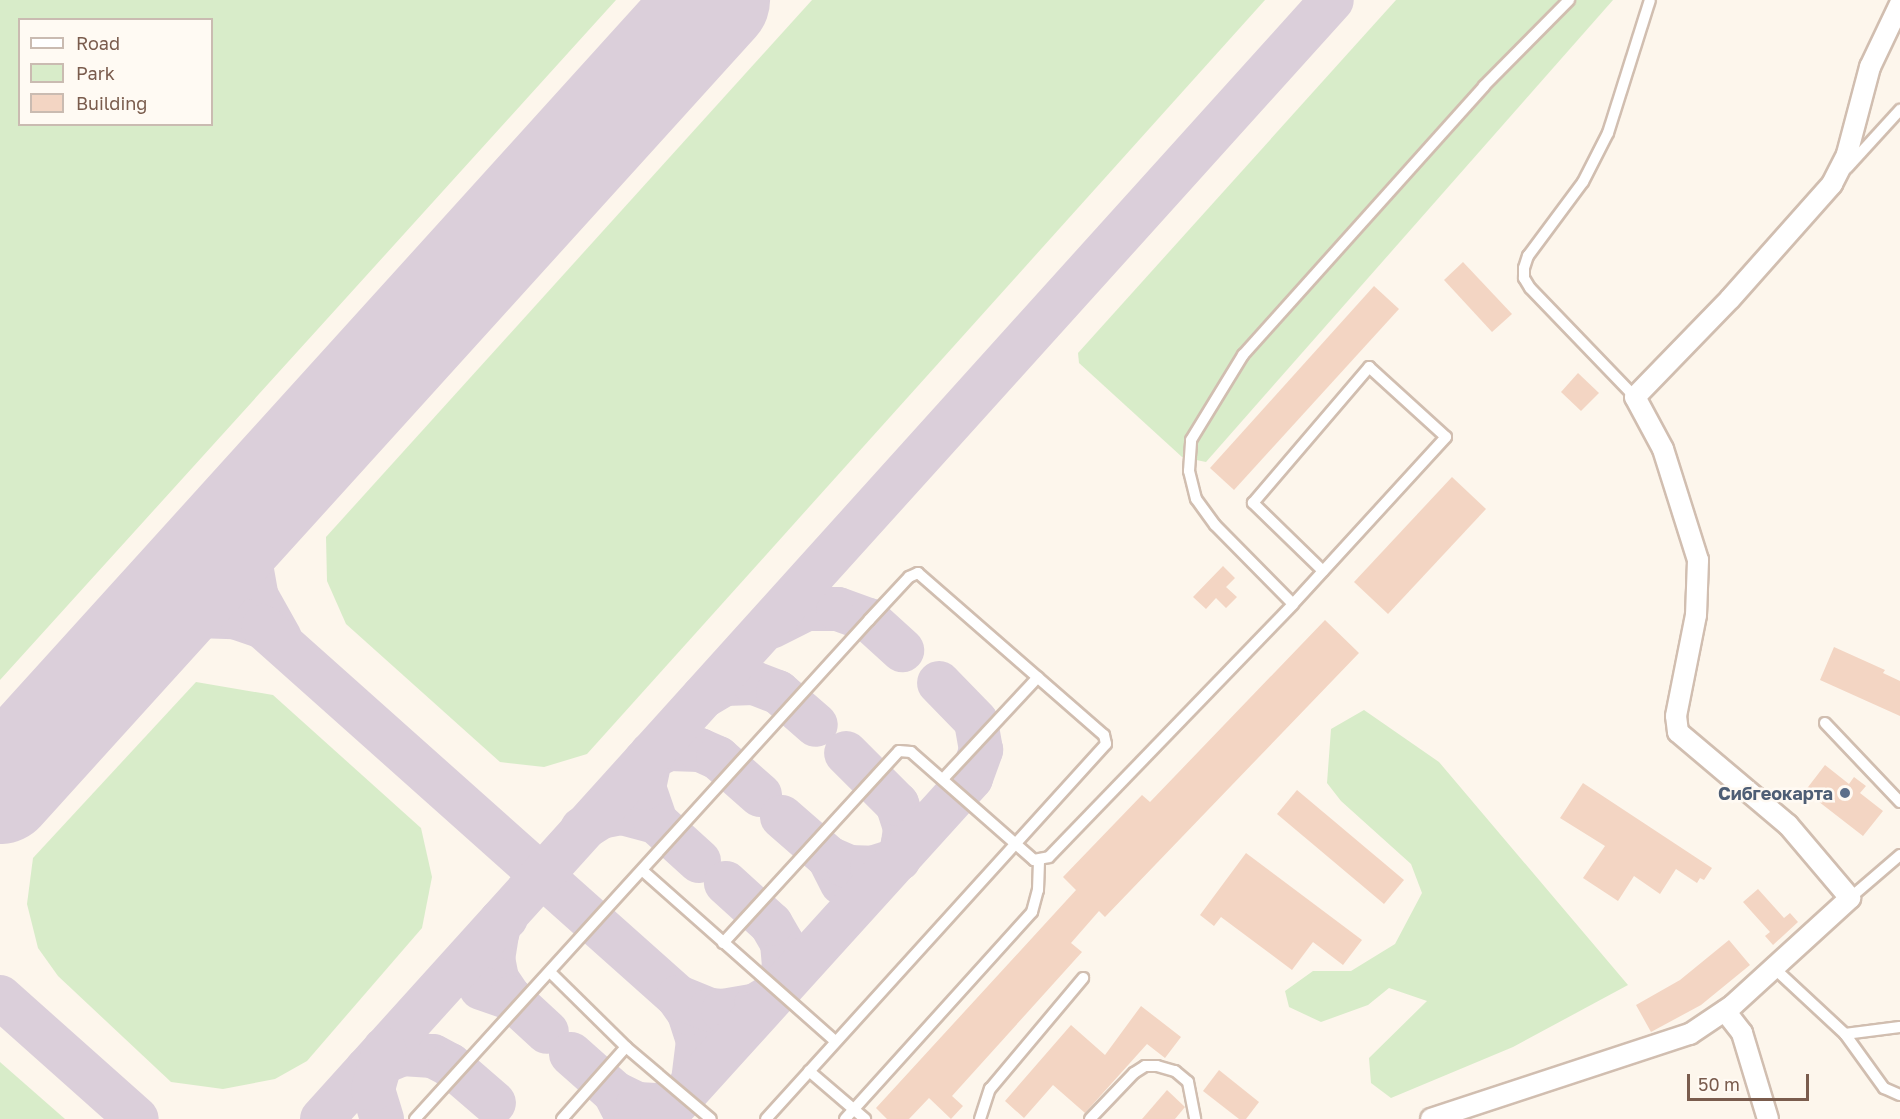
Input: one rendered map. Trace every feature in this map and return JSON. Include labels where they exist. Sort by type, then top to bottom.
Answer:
[{"type":"street","points":[[1431,1119],[1478,1111],[1690,1034],[1725,1011],[1850,898],[1788,825],[1678,732],[1676,716],[1696,615],[1698,560],[1663,449],[1651,420],[1635,398],[1746,282],[1832,184],[1847,154],[1870,67],[1900,4]]},
{"type":"street","points":[[1725,1011],[1742,1033],[1768,1119]]},
{"type":"lane","points":[[1293,604],[1215,525],[1196,499],[1189,471],[1191,440],[1243,355],[1484,87],[1569,0]]},
{"type":"lane","points":[[1635,398],[1530,288],[1524,278],[1524,268],[1528,256],[1583,182],[1608,133],[1650,0]]},
{"type":"lane","points":[[1832,184],[1900,111]]},
{"type":"lane","points":[[1039,861],[1048,857],[1293,604],[1446,437],[1369,367],[1253,502],[1323,571]]},
{"type":"lane","points":[[415,1119],[913,574],[924,575],[1104,735],[1106,744],[1017,846],[835,1041],[766,1119]]},
{"type":"lane","points":[[943,779],[1038,677]]},
{"type":"lane","points":[[1825,723],[1900,802]]},
{"type":"lane","points":[[723,943],[894,754],[911,752],[1017,846],[1039,861]]},
{"type":"lane","points":[[1850,898],[1900,855]]},
{"type":"lane","points":[[845,1119],[1032,912],[1038,890],[1039,861]]},
{"type":"lane","points":[[644,871],[835,1041]]},
{"type":"lane","points":[[1774,968],[1845,1034],[1884,1088],[1900,1095]]},
{"type":"lane","points":[[550,972],[626,1047],[711,1119]]},
{"type":"lane","points":[[980,1119],[990,1089],[1083,978]]},
{"type":"lane","points":[[1845,1034],[1900,1027]]},
{"type":"lane","points":[[562,1119],[626,1047]]},
{"type":"lane","points":[[1090,1119],[1134,1074],[1145,1066],[1157,1066],[1175,1071],[1188,1082],[1195,1119]]},
{"type":"lane","points":[[808,1071],[865,1119]]},
{"type":"green space","points":[[0,0],[616,0],[0,680]]},
{"type":"green space","points":[[812,0],[1265,0],[587,754],[544,767],[500,762],[346,624],[327,581],[326,537]]},
{"type":"green space","points":[[1396,0],[1613,0],[1206,462],[1182,457],[1079,363],[1078,353]]},
{"type":"green space","points":[[196,682],[273,695],[421,828],[432,877],[422,928],[307,1061],[275,1079],[223,1089],[171,1082],[58,976],[38,948],[27,904],[33,858]]},
{"type":"green space","points":[[1364,710],[1439,762],[1628,985],[1513,1047],[1391,1098],[1371,1083],[1369,1058],[1427,1001],[1389,988],[1368,1005],[1321,1022],[1289,1007],[1285,991],[1313,971],[1351,971],[1395,944],[1422,893],[1411,864],[1341,801],[1327,783],[1331,729]]},
{"type":"green space","points":[[0,1062],[65,1119],[0,1119]]},
{"type":"building","points":[[1463,262],[1512,314],[1492,332],[1444,280]]},
{"type":"building","points":[[1374,286],[1399,309],[1234,490],[1210,468]]},
{"type":"building","points":[[1578,373],[1599,393],[1581,411],[1561,392]]},
{"type":"building","points":[[1452,477],[1486,509],[1388,614],[1354,582]]},
{"type":"building","points":[[1223,566],[1235,578],[1226,587],[1237,597],[1226,608],[1216,598],[1206,609],[1193,597]]},
{"type":"building","points":[[1325,620],[1359,653],[1105,917],[1099,911],[1071,943],[1082,952],[952,1096],[963,1106],[951,1119],[929,1098],[909,1119],[887,1119],[876,1108],[1076,890],[1063,877],[1142,795],[1150,802]]},
{"type":"building","points":[[1834,647],[1885,670],[1883,673],[1900,681],[1900,716],[1820,680]]},
{"type":"building","points":[[1825,765],[1849,784],[1854,777],[1866,786],[1860,793],[1883,811],[1863,836],[1805,791]]},
{"type":"building","points":[[1583,783],[1712,868],[1704,880],[1700,878],[1697,883],[1676,869],[1660,894],[1634,876],[1618,901],[1583,878],[1605,846],[1560,818]]},
{"type":"building","points":[[1297,790],[1404,880],[1384,904],[1277,814]]},
{"type":"building","points":[[1246,853],[1362,940],[1343,965],[1313,942],[1292,970],[1221,917],[1214,926],[1200,915]]},
{"type":"building","points":[[1758,889],[1784,918],[1790,913],[1798,922],[1773,945],[1765,936],[1770,932],[1743,902]]},
{"type":"building","points":[[1729,940],[1750,965],[1701,1005],[1651,1032],[1636,1005],[1680,980]]},
{"type":"building","points":[[1141,1006],[1181,1037],[1165,1058],[1147,1044],[1085,1113],[1053,1085],[1024,1118],[1005,1101],[1071,1025],[1105,1055]]},
{"type":"building","points":[[1219,1070],[1259,1102],[1246,1119],[1239,1119],[1203,1091]]},
{"type":"building","points":[[1167,1090],[1185,1107],[1175,1119],[1142,1119]]},
{"type":"taxiway","points":[[322,1119],[1332,0]]},
{"type":"taxiway","points":[[268,493],[255,523],[250,559],[257,597],[280,638]]},
{"type":"taxiway","points":[[771,627],[806,609],[838,609],[869,620],[902,650]]},
{"type":"taxiway","points":[[132,644],[163,625],[197,616],[234,617],[263,627],[678,997]]},
{"type":"taxiway","points":[[703,697],[725,684],[754,683],[778,692],[816,725]]},
{"type":"taxiway","points":[[662,1119],[971,778],[981,750],[976,721],[939,683]]},
{"type":"taxiway","points":[[645,761],[669,749],[700,750],[718,758],[760,795]]},
{"type":"taxiway","points":[[829,858],[849,867],[872,868],[899,859],[903,843],[905,828],[897,804],[846,753]]},
{"type":"taxiway","points":[[582,829],[601,817],[622,813],[656,822],[644,788],[651,754]]},
{"type":"taxiway","points":[[782,817],[829,858],[842,883]]},
{"type":"taxiway","points":[[656,822],[699,861]]},
{"type":"taxiway","points":[[628,1119],[615,1093],[638,1104],[659,1105],[684,1096],[693,1081],[698,1041],[689,1013],[678,997],[710,1010],[723,1011],[756,1005],[779,991],[784,966],[782,943],[771,924],[726,883]]},
{"type":"taxiway","points":[[506,918],[501,921],[493,958],[497,979],[510,998]]},
{"type":"taxiway","points":[[481,988],[510,998],[547,1032]]},
{"type":"taxiway","points":[[0,997],[137,1119]]},
{"type":"taxiway","points":[[382,1119],[373,1089],[384,1050]]},
{"type":"taxiway","points":[[367,1069],[402,1054],[433,1056],[450,1065],[494,1103]]},
{"type":"taxiway","points":[[571,1054],[615,1093]]},
{"type":"runway","points":[[0,789],[715,0]]},
{"type":"place","name":"Сибгеокарта","points":[[1845,793]]}]
